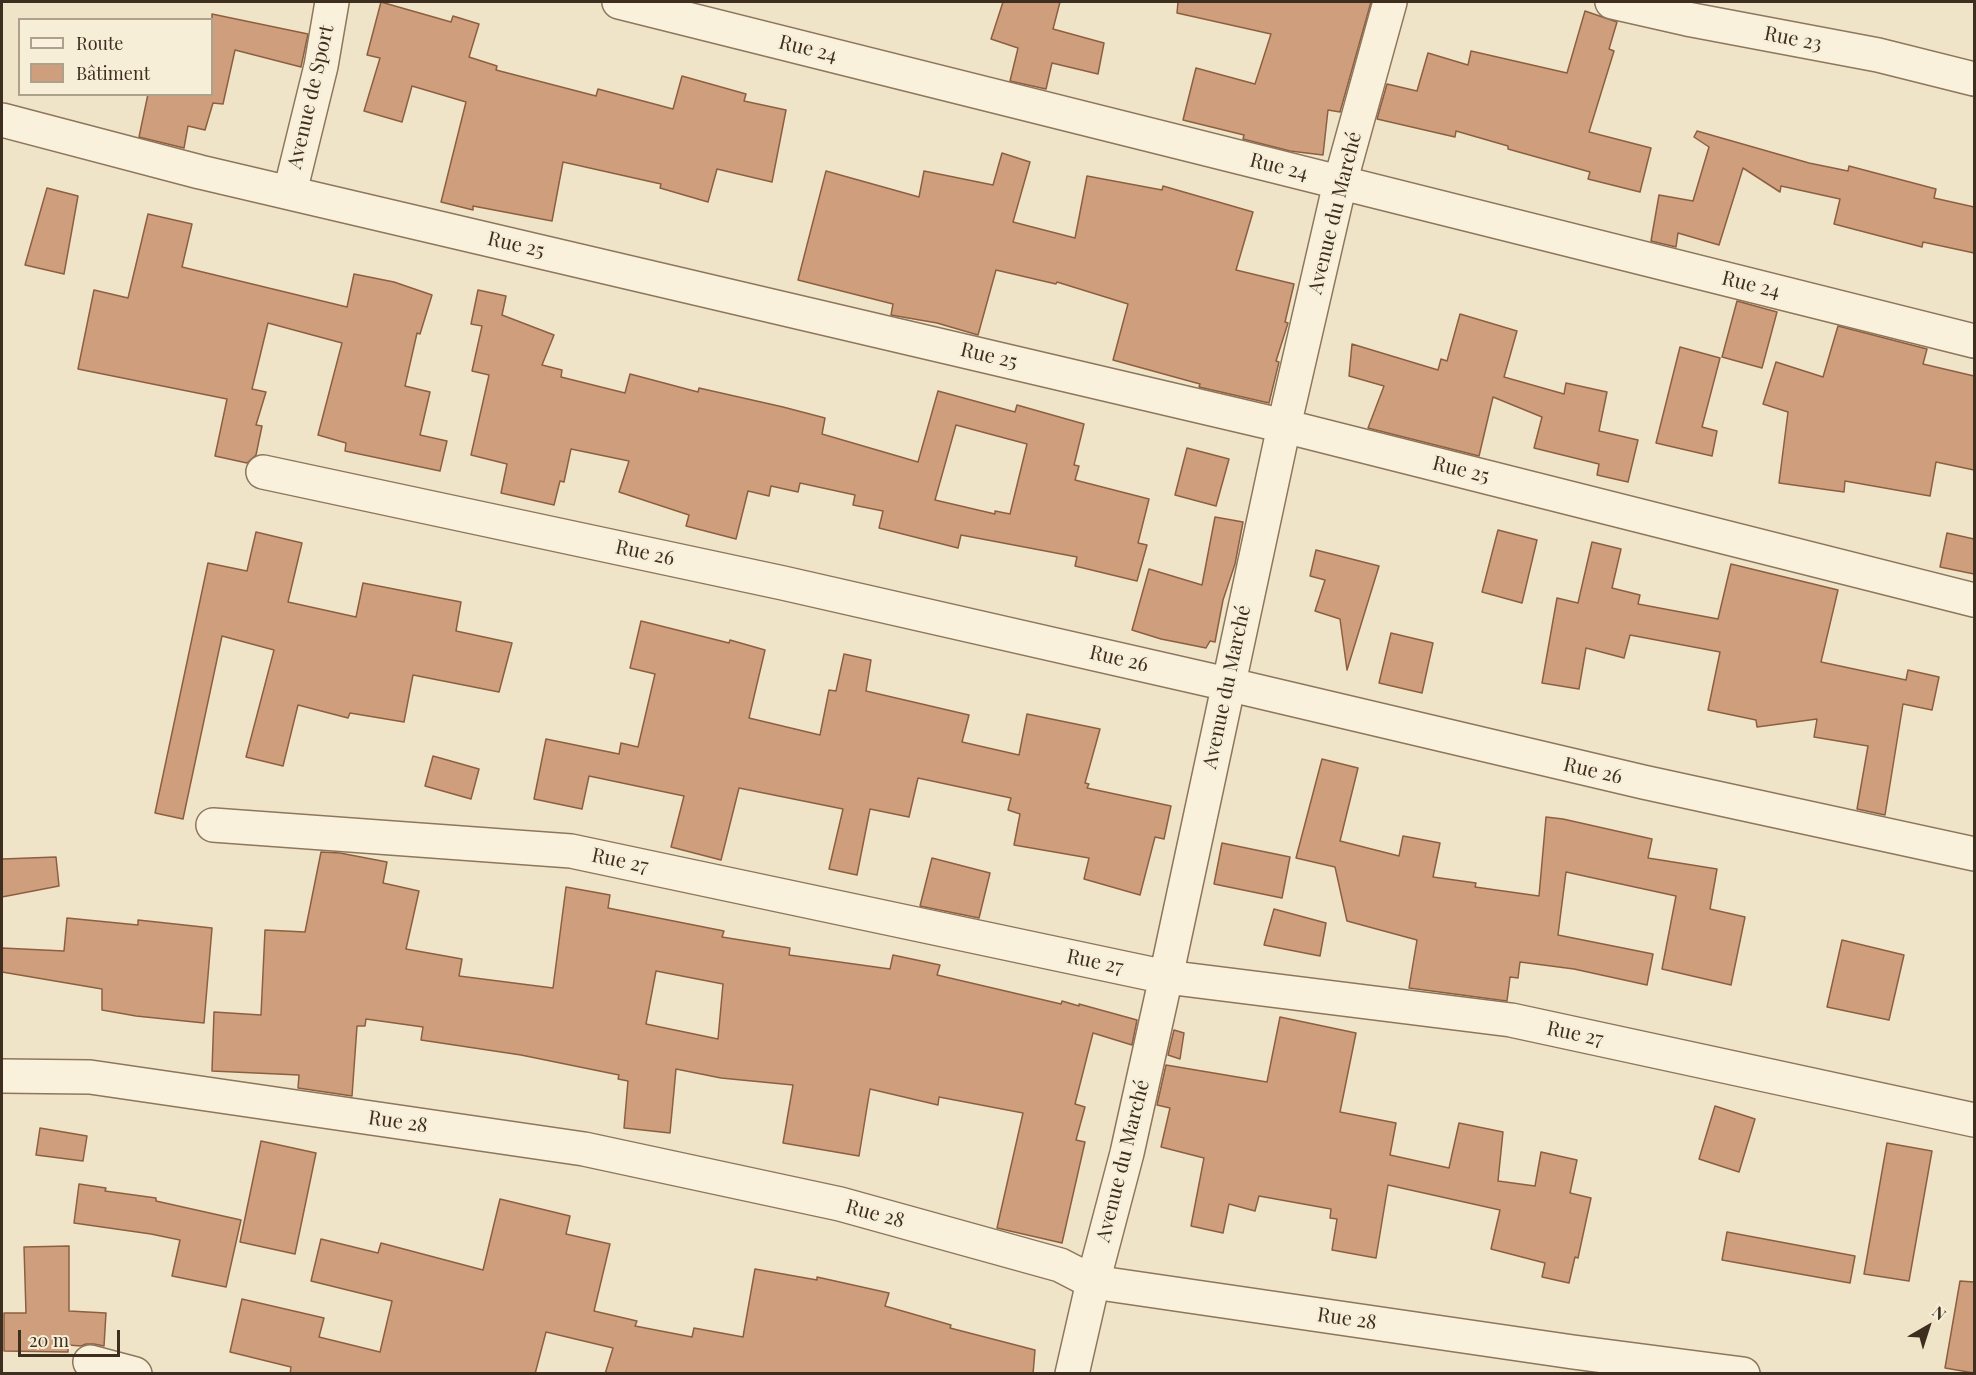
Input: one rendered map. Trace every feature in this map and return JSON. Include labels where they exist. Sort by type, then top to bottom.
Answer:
[{"type":"street","name":"Avenue de Sport","points":[[290,192],[321,66],[332,2]]},
{"type":"street","name":"Rue 24","points":[[619,2],[1974,341]]},
{"type":"street","name":"Avenue du Marché","points":[[1072,1374],[1093,1282],[1127,1153],[1227,684],[1340,183],[1390,2]]},
{"type":"street","name":"Rue 23","points":[[1612,2],[1687,19],[1878,54],[1974,79]]},
{"type":"street","name":"Rue 25","points":[[2,120],[200,172],[1284,426],[1974,600]]},
{"type":"street","name":"Rue 26","points":[[263,472],[771,580],[1643,782],[1974,855]]},
{"type":"street","name":"Rue 27","points":[[213,825],[571,851],[1166,977],[1511,1020],[1974,1120]]},
{"type":"street","name":"Rue 28","points":[[2,1077],[90,1077],[584,1149],[840,1204],[1060,1265],[1093,1282],[1743,1374]]},
{"type":"street","points":[[90,1362],[135,1374]]},
{"type":"building","points":[[381,2],[451,22],[453,16],[479,24],[469,57],[497,66],[496,70],[596,96],[598,89],[673,109],[682,76],[746,94],[744,101],[786,110],[772,182],[717,169],[708,202],[660,188],[661,184],[563,162],[552,221],[473,206],[473,210],[441,202],[466,102],[412,86],[402,122],[364,111],[380,58],[367,55]]},
{"type":"building","points":[[1003,2],[1060,2],[1053,29],[1104,43],[1098,74],[1052,63],[1046,89],[1010,81],[1018,48],[991,39]]},
{"type":"building","points":[[1178,2],[1371,2],[1340,112],[1328,110],[1323,155],[1290,151],[1243,139],[1244,135],[1183,120],[1196,68],[1255,84],[1271,34],[1177,13]]},
{"type":"building","points":[[1585,11],[1617,22],[1609,49],[1614,51],[1589,132],[1651,148],[1640,192],[1588,179],[1590,172],[1508,149],[1508,146],[1456,131],[1455,137],[1377,119],[1387,84],[1417,91],[1428,53],[1468,65],[1471,51],[1567,73]]},
{"type":"building","points":[[212,14],[308,34],[301,67],[235,50],[223,104],[213,103],[205,130],[188,126],[184,148],[139,137],[148,96],[213,96]]},
{"type":"building","points":[[1697,131],[1809,163],[1848,171],[1849,166],[1936,189],[1934,198],[1974,207],[1974,253],[1923,242],[1922,247],[1834,224],[1840,199],[1781,186],[1780,192],[1743,168],[1719,245],[1678,233],[1676,247],[1651,241],[1659,195],[1693,201],[1709,147],[1694,137]]},
{"type":"building","points":[[1002,153],[1030,162],[1013,222],[1075,238],[1087,176],[1162,190],[1163,186],[1253,212],[1236,270],[1294,284],[1285,322],[1288,323],[1276,361],[1279,362],[1269,403],[1199,387],[1200,384],[1113,360],[1128,304],[1057,282],[1056,284],[996,270],[978,335],[937,323],[891,315],[893,304],[798,280],[826,171],[919,197],[924,171],[993,185]]},
{"type":"building","points":[[47,188],[78,196],[64,274],[25,265]]},
{"type":"building","points":[[148,214],[192,224],[182,267],[347,307],[354,274],[394,282],[432,295],[420,334],[417,333],[405,386],[430,392],[420,435],[447,441],[440,471],[345,451],[346,443],[318,435],[342,343],[268,323],[252,389],[266,392],[256,425],[262,426],[256,455],[247,463],[215,456],[227,399],[78,369],[94,290],[128,298]]},
{"type":"building","points":[[478,290],[506,296],[502,315],[554,335],[542,365],[562,370],[561,377],[625,393],[630,374],[698,392],[699,388],[783,407],[825,418],[822,434],[918,462],[938,391],[1015,412],[1017,405],[1084,424],[1074,465],[1079,466],[1075,480],[1149,499],[1138,543],[1147,545],[1137,581],[1075,566],[1077,557],[961,535],[958,548],[879,528],[883,511],[853,505],[855,495],[800,483],[798,492],[771,486],[769,496],[748,491],[736,539],[686,526],[689,515],[619,492],[629,461],[571,449],[564,482],[560,481],[554,505],[501,493],[507,464],[471,455],[489,375],[472,371],[482,326],[471,324]],"holes":[[[956,425],[1027,444],[1010,514],[995,511],[995,514],[935,500]]]},
{"type":"building","points":[[1737,301],[1777,312],[1762,368],[1722,357]]},
{"type":"building","points":[[1460,314],[1517,331],[1504,377],[1564,394],[1566,383],[1607,392],[1599,431],[1638,440],[1628,482],[1597,475],[1599,464],[1534,448],[1542,417],[1493,397],[1479,456],[1368,428],[1384,386],[1349,376],[1352,344],[1438,370],[1441,359],[1447,361]]},
{"type":"building","points":[[1838,326],[1927,349],[1923,364],[1974,376],[1974,470],[1936,462],[1930,496],[1845,481],[1844,492],[1779,483],[1788,412],[1763,404],[1776,362],[1823,377]]},
{"type":"building","points":[[1680,347],[1720,358],[1702,427],[1717,431],[1712,456],[1656,443]]},
{"type":"building","points":[[1187,448],[1229,459],[1216,506],[1175,495]]},
{"type":"building","points":[[1215,517],[1243,522],[1215,642],[1210,641],[1206,648],[1161,639],[1132,630],[1149,569],[1202,585]]},
{"type":"building","points":[[1498,530],[1537,540],[1522,603],[1482,592]]},
{"type":"building","points":[[256,532],[302,543],[288,602],[356,617],[363,583],[461,602],[456,631],[512,643],[499,692],[413,675],[404,722],[350,713],[348,718],[298,705],[283,766],[246,757],[274,650],[222,636],[183,819],[155,813],[208,563],[247,571]]},
{"type":"building","points":[[1947,533],[1974,539],[1974,574],[1940,567]]},
{"type":"building","points":[[1592,542],[1621,549],[1612,588],[1640,595],[1638,604],[1718,619],[1731,564],[1838,590],[1821,662],[1906,680],[1908,670],[1939,677],[1932,710],[1903,704],[1885,815],[1857,809],[1868,746],[1814,737],[1817,719],[1757,727],[1756,720],[1708,710],[1720,652],[1630,635],[1624,658],[1586,648],[1579,689],[1542,683],[1557,598],[1578,603]]},
{"type":"building","points":[[1316,550],[1379,566],[1347,670],[1340,619],[1315,611],[1325,580],[1310,576]]},
{"type":"building","points":[[641,621],[765,650],[749,718],[820,735],[829,690],[836,691],[844,654],[871,660],[866,691],[969,715],[962,742],[1019,755],[1027,714],[1100,729],[1085,783],[1089,784],[1087,788],[1171,806],[1164,839],[1155,837],[1140,895],[1084,879],[1089,858],[1014,845],[1020,814],[1008,810],[1011,798],[918,778],[909,817],[870,809],[857,875],[829,869],[843,809],[739,788],[721,860],[671,847],[684,796],[589,776],[582,809],[534,799],[546,739],[619,754],[621,743],[638,747],[655,674],[630,668]]},
{"type":"building","points":[[1391,633],[1433,643],[1422,693],[1379,683]]},
{"type":"building","points":[[433,756],[479,769],[471,799],[425,786]]},
{"type":"building","points":[[1322,759],[1358,768],[1340,841],[1399,856],[1403,836],[1440,843],[1433,877],[1476,883],[1475,887],[1539,896],[1546,817],[1652,839],[1648,858],[1717,869],[1710,909],[1745,917],[1731,985],[1662,969],[1676,896],[1566,872],[1558,935],[1653,954],[1647,985],[1574,969],[1520,962],[1518,978],[1510,977],[1507,1001],[1409,988],[1417,940],[1347,921],[1335,867],[1296,858]]},
{"type":"building","points":[[1222,843],[1290,857],[1282,898],[1214,884]]},
{"type":"building","points":[[321,852],[340,853],[387,862],[383,883],[419,891],[406,949],[462,959],[459,976],[553,988],[566,887],[610,895],[608,908],[724,931],[722,937],[790,948],[789,955],[890,969],[893,955],[940,965],[937,975],[1061,1004],[1062,1001],[1079,1006],[1079,1004],[1137,1020],[1132,1045],[1093,1033],[1075,1104],[1085,1107],[1076,1140],[1085,1142],[1062,1243],[997,1228],[1023,1113],[939,1097],[938,1105],[870,1089],[859,1156],[783,1143],[793,1085],[721,1078],[676,1069],[670,1133],[624,1128],[628,1081],[618,1079],[619,1075],[521,1055],[421,1040],[423,1027],[366,1019],[365,1026],[357,1026],[352,1096],[298,1088],[299,1075],[212,1071],[214,1012],[261,1015],[265,930],[305,932]],"holes":[[[656,971],[723,984],[718,1039],[646,1024]]]},
{"type":"building","points":[[56,857],[59,886],[2,897],[2,859]]},
{"type":"building","points":[[932,858],[990,873],[979,918],[920,906]]},
{"type":"building","points":[[1274,909],[1326,923],[1320,956],[1264,945]]},
{"type":"building","points":[[67,918],[138,925],[138,920],[212,928],[204,1023],[102,1010],[102,989],[2,972],[2,948],[64,951]]},
{"type":"building","points":[[1842,940],[1904,955],[1889,1020],[1827,1007]]},
{"type":"building","points":[[1280,1017],[1356,1033],[1340,1112],[1396,1123],[1390,1155],[1449,1168],[1459,1123],[1503,1132],[1498,1181],[1535,1186],[1541,1152],[1577,1160],[1570,1193],[1591,1198],[1578,1258],[1575,1257],[1569,1283],[1542,1277],[1545,1263],[1491,1249],[1500,1210],[1388,1185],[1376,1258],[1332,1250],[1337,1219],[1330,1218],[1331,1209],[1259,1196],[1255,1211],[1229,1204],[1223,1233],[1191,1226],[1204,1158],[1161,1147],[1170,1108],[1157,1105],[1166,1065],[1267,1082]]},
{"type":"building","points":[[1174,1030],[1184,1033],[1180,1059],[1168,1055]]},
{"type":"building","points":[[1715,1106],[1755,1119],[1739,1172],[1699,1159]]},
{"type":"building","points":[[40,1128],[87,1136],[83,1161],[36,1155]]},
{"type":"building","points":[[261,1141],[316,1153],[295,1254],[240,1242]]},
{"type":"building","points":[[1887,1143],[1932,1151],[1909,1281],[1864,1274]]},
{"type":"building","points":[[79,1184],[106,1188],[105,1191],[156,1198],[156,1201],[241,1220],[226,1287],[172,1276],[180,1240],[74,1223]]},
{"type":"building","points":[[500,1199],[570,1216],[566,1234],[610,1244],[594,1311],[637,1321],[635,1326],[692,1337],[694,1328],[743,1337],[755,1269],[817,1280],[817,1277],[889,1293],[885,1306],[951,1325],[950,1328],[1035,1350],[1033,1374],[605,1374],[613,1348],[546,1332],[535,1374],[290,1374],[291,1367],[230,1352],[242,1299],[324,1318],[319,1337],[380,1352],[392,1301],[311,1281],[321,1239],[378,1253],[381,1243],[483,1270]]},
{"type":"building","points":[[1727,1232],[1855,1256],[1850,1283],[1722,1260]]},
{"type":"building","points":[[69,1246],[69,1311],[106,1313],[104,1346],[68,1345],[68,1352],[4,1351],[4,1313],[26,1313],[24,1247]]},
{"type":"building","points":[[1960,1281],[1974,1282],[1974,1373],[1945,1368]]}]
